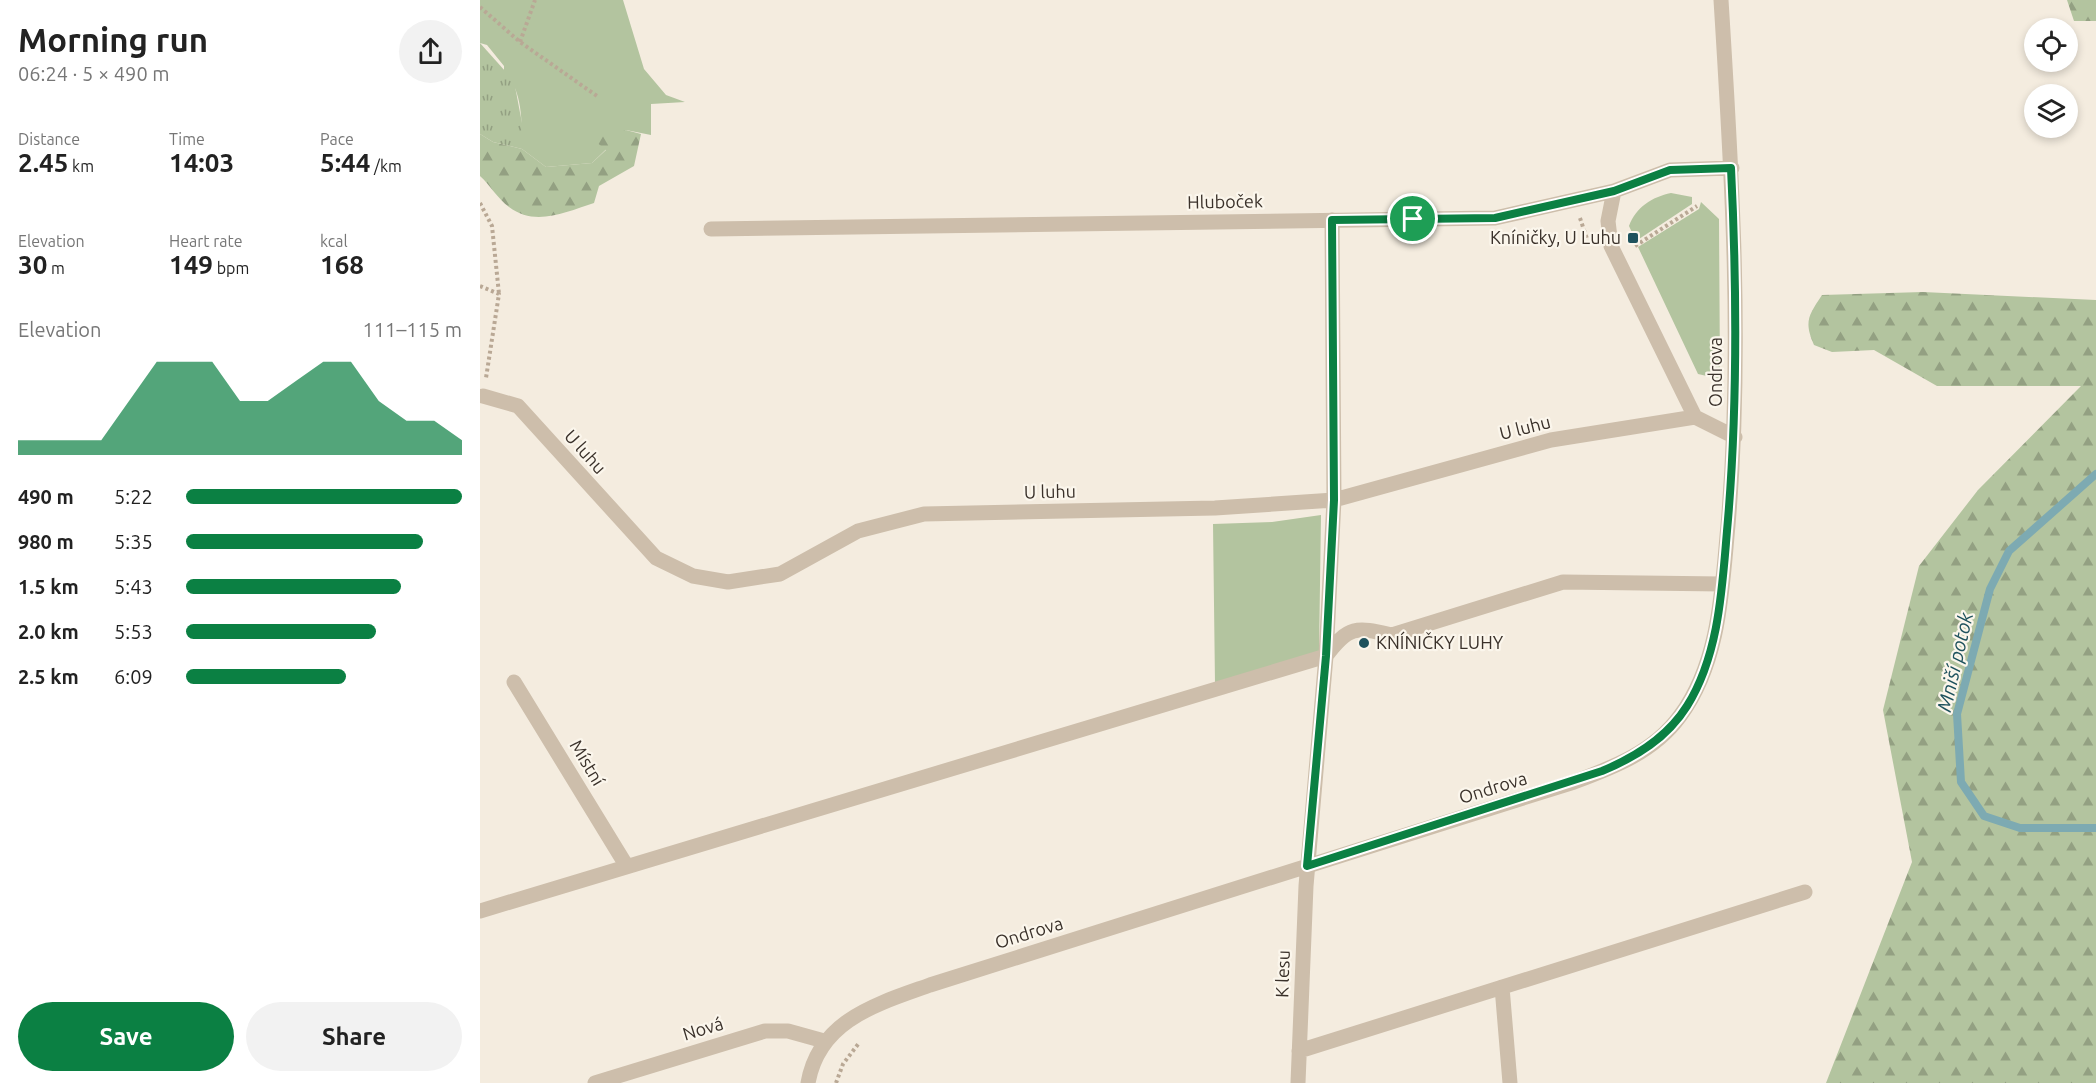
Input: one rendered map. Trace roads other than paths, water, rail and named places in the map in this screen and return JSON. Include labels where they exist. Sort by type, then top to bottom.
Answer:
[{"type":"street","name":"Ondrova","points":[[824,1041],[858,1015],[930,984],[1574,782],[1641,752],[1672,726],[1694,694],[1711,646],[1722,584],[1735,437],[1737,282],[1721,0]]},
{"type":"street","name":"Hluboček","points":[[711,229],[1495,218],[1614,191],[1670,170],[1731,168]]},
{"type":"street","points":[[1614,191],[1608,221],[1611,246],[1695,417],[1735,437]]},
{"type":"street","name":"K lesu","points":[[1298,1083],[1307,866],[1326,656],[1334,500],[1332,220]]},
{"type":"street","name":"U luhu","points":[[483,396],[518,406],[656,558],[693,576],[728,582],[780,574],[858,531],[924,514],[1215,508],[1334,500],[1551,440],[1695,417]]},
{"type":"street","points":[[480,911],[783,818],[789,820],[1326,656],[1342,635],[1364,629],[1392,635],[1563,582],[1722,584]]},
{"type":"street","name":"Místní","points":[[514,682],[626,865]]},
{"type":"street","points":[[1299,1051],[1805,892]]},
{"type":"street","points":[[1502,987],[1510,1083]]},
{"type":"street","name":"Nová","points":[[595,1083],[759,1033],[789,1031],[824,1041]]},
{"type":"street","points":[[808,1083],[824,1041]]},
{"type":"waterway","name":"Mniší potok","points":[[2096,474],[2009,551],[1990,589],[1957,714],[1961,782],[1984,816],[2020,828],[2096,828]]},
{"type":"place","name":"Kníničky, U Luhu","points":[[1633,238]]},
{"type":"place","name":"KNÍNIČKY LUHY","points":[[1364,643]]}]
